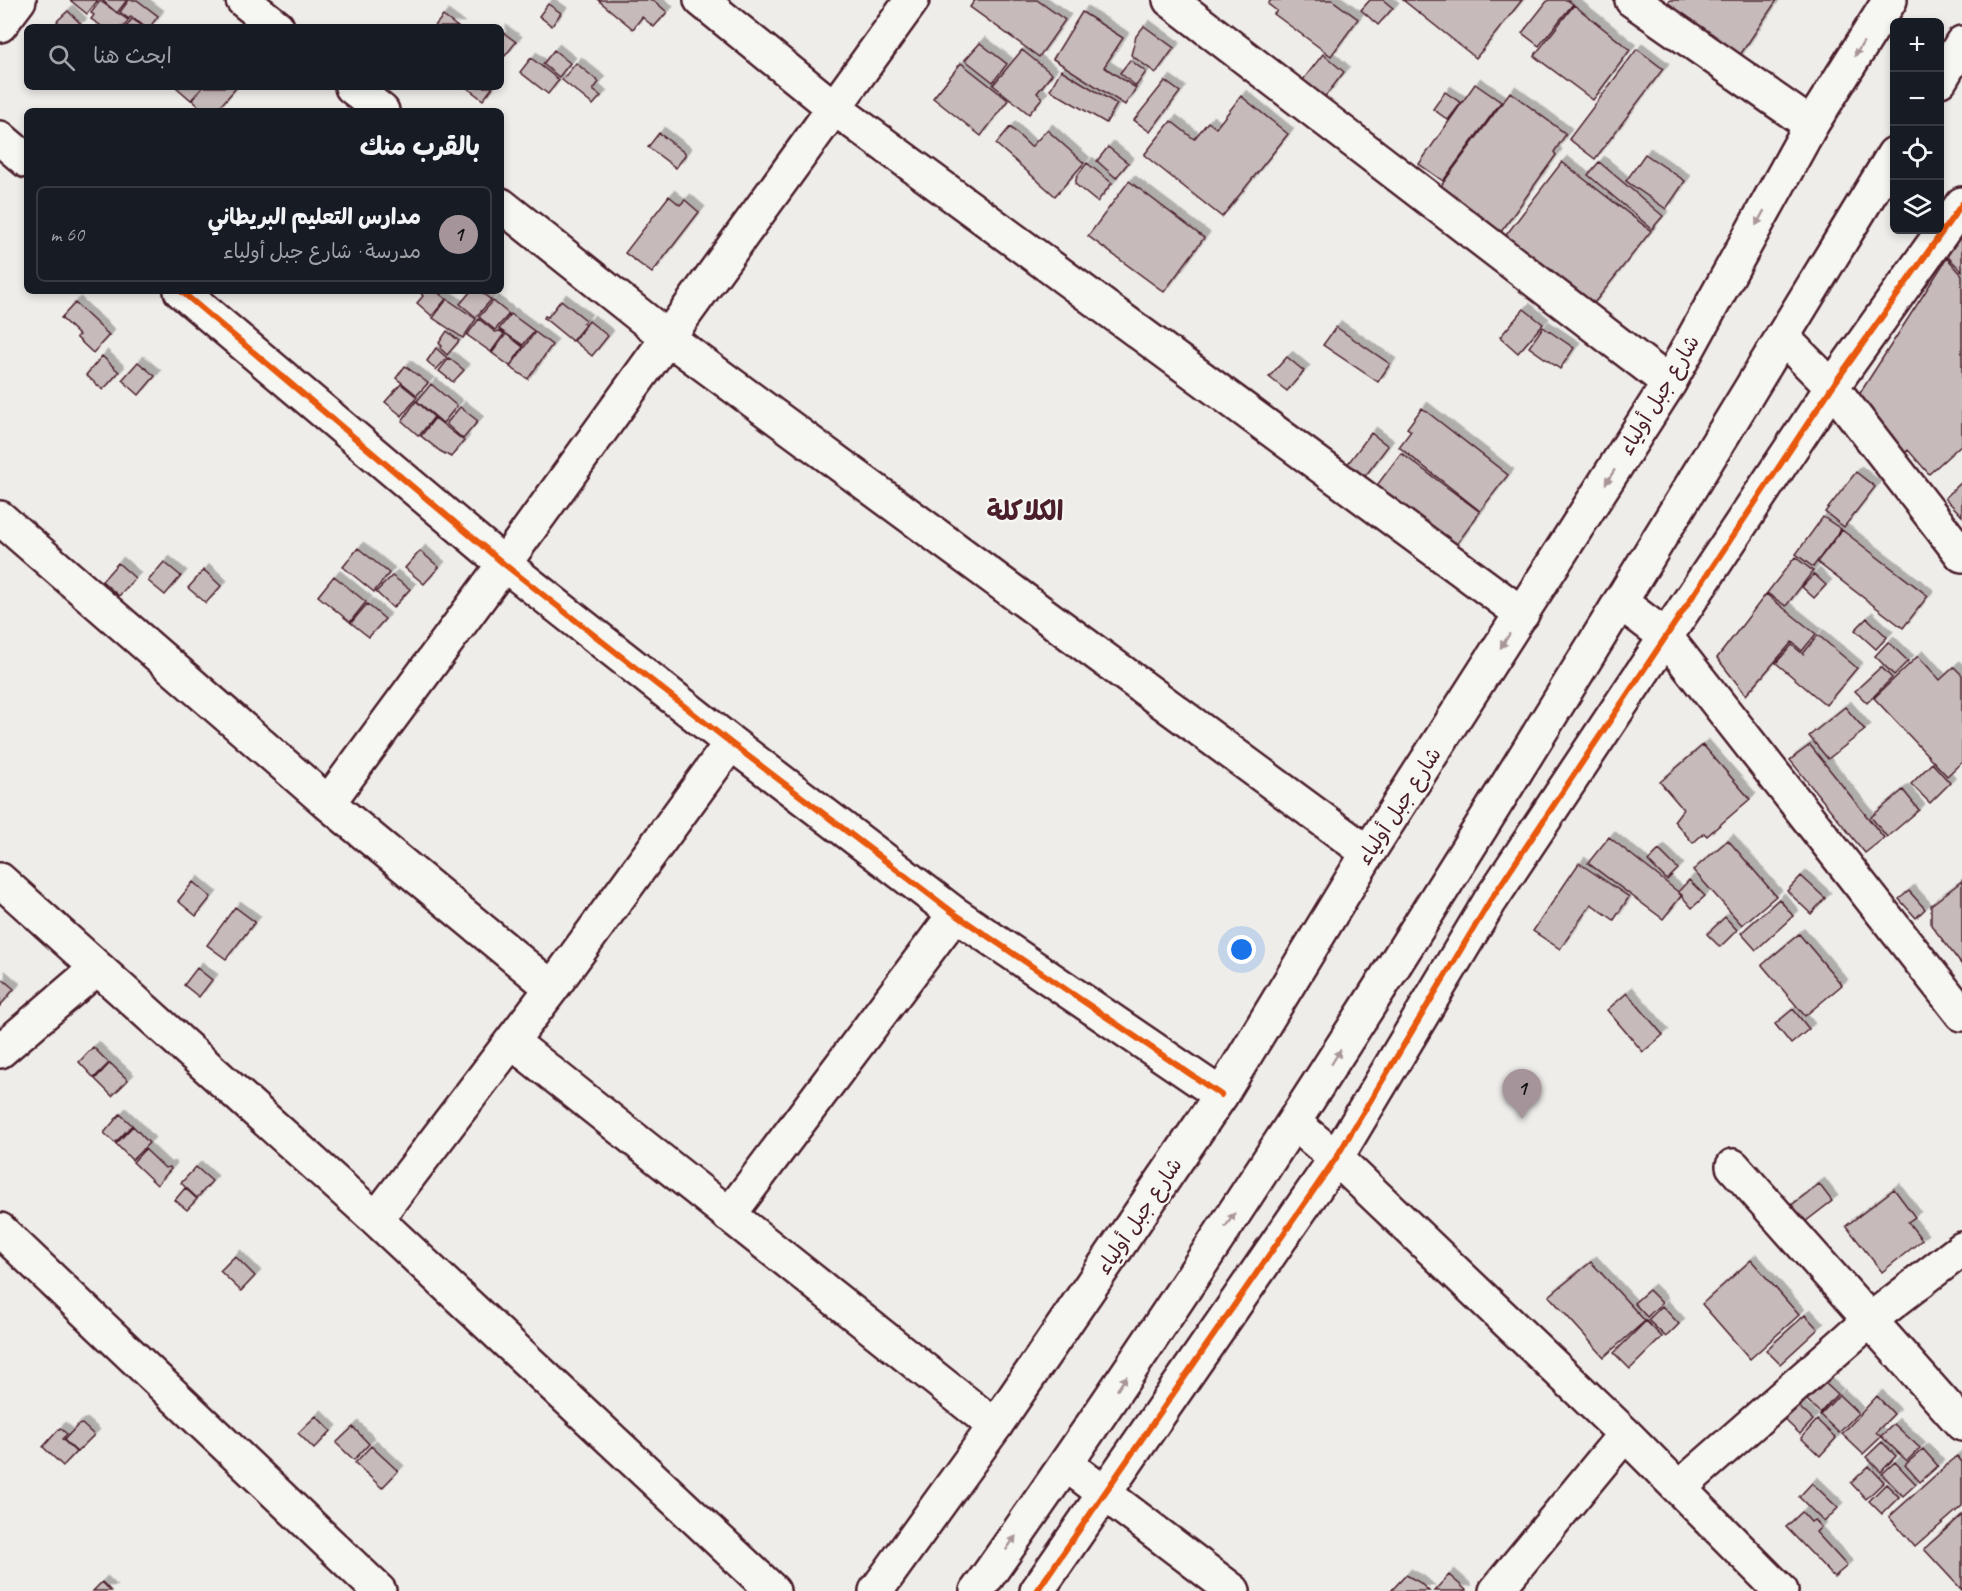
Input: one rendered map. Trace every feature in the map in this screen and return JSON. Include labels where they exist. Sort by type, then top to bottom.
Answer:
[{"type":"street","points":[[0,26],[19,0]]},
{"type":"street","points":[[243,0],[273,24]]},
{"type":"street","points":[[701,0],[834,107],[1522,614]]},
{"type":"street","points":[[327,803],[504,564],[912,0]]},
{"type":"street","points":[[1170,0],[1669,383]]},
{"type":"street","points":[[1632,0],[1811,125]]},
{"type":"street","name":"شارع جبل أولياء","points":[[876,1591],[995,1426],[1221,1095],[1368,853],[1669,383],[1811,125],[1890,0]]},
{"type":"street","points":[[1944,73],[1962,43]]},
{"type":"street","points":[[356,90],[378,108]]},
{"type":"street","points":[[0,138],[24,158]]},
{"type":"street","points":[[977,1591],[1066,1465],[1294,1123],[1620,602],[1890,161]]},
{"type":"street","points":[[1037,1591],[1336,1158],[1490,901],[1832,387],[1962,204]]},
{"type":"street","points":[[504,207],[668,338],[1368,853]]},
{"type":"street","points":[[185,294],[504,564],[730,743],[955,914],[1221,1095]]},
{"type":"street","points":[[1782,338],[1832,387],[1962,555]]},
{"type":"street","points":[[0,518],[327,803],[552,988]]},
{"type":"street","points":[[1620,602],[1665,636],[1962,1014]]},
{"type":"street","points":[[376,1219],[512,1042],[730,743]]},
{"type":"street","points":[[0,880],[376,1219],[773,1591]]},
{"type":"street","points":[[729,1215],[955,914]]},
{"type":"street","points":[[0,1051],[97,968]]},
{"type":"street","points":[[512,1042],[995,1426]]},
{"type":"street","points":[[1294,1123],[1336,1158],[1625,1434],[1781,1591]]},
{"type":"street","points":[[1733,1166],[1962,1424]]},
{"type":"street","points":[[0,1230],[379,1591]]},
{"type":"street","points":[[1679,1488],[1870,1320],[1962,1249]]},
{"type":"street","points":[[1496,1591],[1625,1434]]},
{"type":"street","points":[[1066,1465],[1233,1591]]},
{"type":"building","points":[[70,0],[98,0],[87,14]]},
{"type":"building","points":[[102,0],[127,0],[117,13]]},
{"type":"building","points":[[129,0],[137,0],[158,16],[152,24],[141,24],[131,16],[129,19],[120,12]]},
{"type":"building","points":[[598,0],[653,0],[667,12],[654,27],[642,17],[633,29]]},
{"type":"building","points":[[975,0],[1037,0],[1065,20],[1039,57],[970,7]]},
{"type":"building","points":[[1271,0],[1332,0],[1358,19],[1331,56],[1274,14],[1277,11],[1268,4]]},
{"type":"building","points":[[1370,0],[1383,0],[1393,8],[1378,25],[1361,10]]},
{"type":"building","points":[[1403,0],[1522,0],[1476,58]]},
{"type":"building","points":[[1548,0],[1567,0],[1573,4],[1539,46],[1522,33]]},
{"type":"building","points":[[1670,0],[1777,0],[1728,73],[1654,23]]},
{"type":"building","points":[[100,1],[128,20],[126,24],[98,24],[91,19],[94,15],[91,13]]},
{"type":"building","points":[[548,4],[561,13],[552,26],[539,16]]},
{"type":"building","points":[[1574,5],[1630,50],[1593,100],[1534,56]]},
{"type":"building","points":[[68,11],[81,24],[60,24],[57,21]]},
{"type":"building","points":[[1082,12],[1123,38],[1104,67],[1136,88],[1125,105],[1053,59]]},
{"type":"building","points":[[443,16],[454,24],[436,24]]},
{"type":"building","points":[[132,19],[140,24],[128,24]]},
{"type":"building","points":[[1144,26],[1174,48],[1156,73],[1131,55],[1136,36]]},
{"type":"building","points":[[504,33],[516,42],[504,55]]},
{"type":"building","points":[[980,43],[1007,64],[993,82],[965,60]]},
{"type":"building","points":[[1637,49],[1663,69],[1595,159],[1569,139]]},
{"type":"building","points":[[554,50],[570,63],[559,77],[543,64]]},
{"type":"building","points":[[1022,50],[1052,74],[1037,93],[1042,98],[1029,114],[993,85]]},
{"type":"building","points":[[1323,54],[1344,72],[1324,98],[1302,81]]},
{"type":"building","points":[[531,58],[559,80],[548,94],[520,72]]},
{"type":"building","points":[[1130,60],[1146,72],[1136,86],[1120,73]]},
{"type":"building","points":[[576,63],[599,82],[593,90],[601,96],[593,105],[562,80]]},
{"type":"building","points":[[961,63],[1008,100],[981,136],[933,98]]},
{"type":"building","points":[[1061,70],[1117,104],[1106,123],[1050,90]]},
{"type":"building","points":[[1165,81],[1180,92],[1150,132],[1134,120]]},
{"type":"building","points":[[1475,84],[1501,102],[1443,181],[1419,164]]},
{"type":"building","points":[[179,90],[200,90],[191,100]]},
{"type":"building","points":[[200,90],[234,90],[219,108],[201,108],[192,100]]},
{"type":"building","points":[[470,90],[491,90],[483,100]]},
{"type":"building","points":[[1445,92],[1461,103],[1448,120],[1433,109]]},
{"type":"building","points":[[1510,92],[1566,134],[1554,152],[1556,155],[1501,232],[1440,187]]},
{"type":"building","points":[[1241,96],[1288,134],[1222,217],[1144,155],[1171,121],[1194,139],[1208,122],[1216,128]]},
{"type":"building","points":[[1010,127],[1031,147],[1047,130],[1084,163],[1055,196],[996,144]]},
{"type":"building","points":[[659,133],[686,154],[676,168],[648,147]]},
{"type":"building","points":[[1108,147],[1128,163],[1116,178],[1097,161]]},
{"type":"building","points":[[1645,154],[1685,181],[1666,209],[1626,181]]},
{"type":"building","points":[[1562,162],[1651,231],[1591,307],[1503,239]]},
{"type":"building","points":[[1599,162],[1663,216],[1652,229],[1588,175]]},
{"type":"building","points":[[1087,163],[1112,183],[1097,202],[1075,184],[1077,176]]},
{"type":"building","points":[[1129,181],[1204,238],[1164,292],[1088,236]]},
{"type":"building","points":[[669,196],[680,205],[685,200],[699,212],[652,273],[625,253]]},
{"type":"building","points":[[1962,219],[1962,271],[1942,251]]},
{"type":"building","points":[[1947,258],[1962,275],[1962,444],[1929,474],[1908,450],[1899,459],[1851,407]]},
{"type":"building","points":[[422,294],[440,294],[446,299],[432,316],[417,303],[423,296]]},
{"type":"building","points":[[468,294],[484,294],[491,300],[476,317],[460,304]]},
{"type":"building","points":[[447,299],[476,319],[463,338],[433,318]]},
{"type":"building","points":[[561,300],[586,320],[583,323],[585,325],[572,341],[544,318],[548,317]]},
{"type":"building","points":[[493,301],[509,314],[495,330],[479,317]]},
{"type":"building","points":[[75,303],[109,335],[93,353],[76,337],[79,335],[61,318]]},
{"type":"building","points":[[1524,309],[1543,324],[1518,353],[1500,337]]},
{"type":"building","points":[[511,314],[534,331],[523,345],[499,329]]},
{"type":"building","points":[[479,319],[495,332],[500,331],[504,334],[491,352],[467,335]]},
{"type":"building","points":[[589,321],[608,336],[592,356],[574,341]]},
{"type":"building","points":[[1336,327],[1390,364],[1378,382],[1323,345]]},
{"type":"building","points":[[1543,327],[1574,348],[1560,369],[1529,347]]},
{"type":"building","points":[[447,331],[459,341],[447,355],[439,343]]},
{"type":"building","points":[[535,332],[552,345],[528,379],[510,367]]},
{"type":"building","points":[[506,334],[523,347],[510,366],[492,353]]},
{"type":"building","points":[[436,348],[447,358],[436,370],[427,361]]},
{"type":"building","points":[[102,356],[119,372],[103,390],[86,375]]},
{"type":"building","points":[[1287,357],[1304,371],[1287,391],[1269,377]]},
{"type":"building","points":[[449,358],[464,370],[453,382],[439,371]]},
{"type":"building","points":[[138,362],[155,376],[139,395],[122,380]]},
{"type":"building","points":[[405,366],[428,383],[417,395],[396,378]]},
{"type":"building","points":[[401,384],[417,397],[402,416],[385,402]]},
{"type":"building","points":[[431,384],[457,406],[443,423],[417,401]]},
{"type":"building","points":[[416,401],[434,417],[419,436],[402,421]]},
{"type":"building","points":[[460,407],[478,421],[463,439],[446,424]]},
{"type":"building","points":[[1422,408],[1508,475],[1480,511],[1399,447],[1411,431],[1407,428]]},
{"type":"building","points":[[435,418],[464,441],[451,457],[421,436]]},
{"type":"building","points":[[1371,433],[1388,446],[1363,479],[1346,466]]},
{"type":"building","points":[[1401,453],[1480,512],[1449,555],[1369,496]]},
{"type":"building","points":[[1856,472],[1875,487],[1844,527],[1825,512]]},
{"type":"building","points":[[1962,482],[1962,516],[1945,498]]},
{"type":"building","points":[[1823,517],[1841,529],[1813,567],[1796,554]]},
{"type":"building","points":[[1842,530],[1928,596],[1903,628],[1817,562]]},
{"type":"building","points":[[358,548],[389,573],[374,592],[343,567]]},
{"type":"building","points":[[420,551],[439,567],[424,584],[405,568]]},
{"type":"building","points":[[1795,557],[1813,571],[1786,606],[1767,593]]},
{"type":"building","points":[[164,562],[181,576],[165,595],[148,581]]},
{"type":"building","points":[[118,563],[135,578],[119,596],[102,581]]},
{"type":"building","points":[[204,570],[221,586],[206,603],[188,588]]},
{"type":"building","points":[[1814,574],[1826,585],[1814,598],[1802,587]]},
{"type":"building","points":[[334,576],[366,602],[350,622],[318,596]]},
{"type":"building","points":[[392,576],[410,589],[393,608],[376,592]]},
{"type":"building","points":[[1766,594],[1816,634],[1802,651],[1792,642],[1746,695],[1717,658]]},
{"type":"building","points":[[367,604],[385,619],[369,637],[351,623]]},
{"type":"building","points":[[1867,618],[1887,637],[1876,649],[1855,630]]},
{"type":"building","points":[[1818,635],[1857,668],[1826,705],[1776,663],[1792,645],[1803,654]]},
{"type":"building","points":[[1888,642],[1908,661],[1894,675],[1875,656]]},
{"type":"building","points":[[1918,656],[1940,680],[1954,667],[1962,675],[1962,762],[1947,776],[1874,698]]},
{"type":"building","points":[[1881,667],[1892,678],[1867,703],[1855,691]]},
{"type":"building","points":[[1845,707],[1865,730],[1828,759],[1809,736]]},
{"type":"building","points":[[1703,745],[1750,799],[1707,836],[1704,833],[1693,843],[1674,821],[1683,809],[1660,782]]},
{"type":"building","points":[[1810,745],[1884,838],[1865,853],[1790,760]]},
{"type":"building","points":[[1932,763],[1950,783],[1930,803],[1911,784]]},
{"type":"building","points":[[1903,790],[1919,810],[1887,837],[1871,817]]},
{"type":"building","points":[[1609,837],[1682,895],[1663,919],[1588,863]]},
{"type":"building","points":[[1728,840],[1776,896],[1742,925],[1693,870]]},
{"type":"building","points":[[1659,850],[1678,869],[1667,880],[1648,861]]},
{"type":"building","points":[[1579,863],[1629,897],[1614,920],[1591,904],[1560,949],[1533,931]]},
{"type":"building","points":[[1801,876],[1825,898],[1811,914],[1787,891]]},
{"type":"building","points":[[1689,880],[1705,896],[1692,908],[1678,892]]},
{"type":"building","points":[[1962,881],[1962,965],[1931,925],[1931,905]]},
{"type":"building","points":[[193,882],[211,897],[196,916],[178,901]]},
{"type":"building","points":[[1909,891],[1925,909],[1916,918],[1899,899]]},
{"type":"building","points":[[1779,899],[1793,916],[1756,950],[1741,933]]},
{"type":"building","points":[[235,907],[255,922],[226,959],[207,945]]},
{"type":"building","points":[[1725,917],[1737,930],[1720,947],[1707,934]]},
{"type":"building","points":[[1799,934],[1842,985],[1805,1016],[1762,965]]},
{"type":"building","points":[[197,968],[212,980],[199,997],[184,985]]},
{"type":"building","points":[[0,977],[14,989],[0,1006]]},
{"type":"building","points":[[1627,993],[1663,1035],[1643,1052],[1607,1010]]},
{"type":"building","points":[[1793,1009],[1809,1029],[1791,1044],[1775,1024]]},
{"type":"building","points":[[93,1047],[109,1063],[94,1078],[79,1062]]},
{"type":"building","points":[[110,1063],[128,1080],[112,1096],[95,1079]]},
{"type":"building","points":[[120,1114],[132,1125],[115,1143],[104,1133]]},
{"type":"building","points":[[133,1126],[149,1143],[132,1160],[116,1144]]},
{"type":"building","points":[[145,1149],[165,1168],[170,1167],[171,1169],[157,1185],[133,1162]]},
{"type":"building","points":[[196,1167],[212,1181],[197,1198],[181,1183]]},
{"type":"building","points":[[1819,1184],[1832,1201],[1801,1225],[1789,1207]]},
{"type":"building","points":[[185,1188],[197,1199],[187,1210],[175,1200]]},
{"type":"building","points":[[1894,1189],[1915,1217],[1908,1222],[1922,1240],[1882,1272],[1846,1226]]},
{"type":"building","points":[[235,1256],[255,1276],[241,1291],[220,1271]]},
{"type":"building","points":[[1751,1260],[1799,1315],[1750,1359],[1702,1304]]},
{"type":"building","points":[[1591,1262],[1645,1321],[1604,1357],[1549,1296]]},
{"type":"building","points":[[1649,1290],[1662,1303],[1647,1317],[1634,1303]]},
{"type":"building","points":[[1662,1306],[1679,1324],[1666,1337],[1648,1320]]},
{"type":"building","points":[[1805,1315],[1818,1329],[1780,1364],[1766,1350]]},
{"type":"building","points":[[1646,1321],[1662,1337],[1630,1369],[1614,1353]]},
{"type":"building","points":[[1825,1383],[1837,1394],[1820,1413],[1807,1400]]},
{"type":"building","points":[[1839,1395],[1858,1413],[1839,1433],[1820,1415]]},
{"type":"building","points":[[1877,1396],[1894,1414],[1876,1432],[1881,1437],[1863,1454],[1842,1434]]},
{"type":"building","points":[[1798,1406],[1813,1420],[1800,1434],[1785,1420]]},
{"type":"building","points":[[316,1416],[331,1431],[314,1449],[298,1433]]},
{"type":"building","points":[[1817,1420],[1836,1438],[1820,1456],[1801,1438]]},
{"type":"building","points":[[82,1424],[94,1435],[77,1452],[64,1440],[78,1425]]},
{"type":"building","points":[[1894,1424],[1920,1448],[1907,1461],[1881,1436]]},
{"type":"building","points":[[353,1427],[369,1444],[354,1460],[336,1443]]},
{"type":"building","points":[[60,1428],[67,1434],[62,1439],[76,1452],[63,1466],[43,1447]]},
{"type":"building","points":[[1882,1442],[1896,1456],[1881,1472],[1866,1457]]},
{"type":"building","points":[[371,1446],[398,1471],[382,1488],[355,1463]]},
{"type":"building","points":[[1923,1449],[1938,1466],[1920,1482],[1905,1465]]},
{"type":"building","points":[[1957,1456],[1962,1462],[1962,1506],[1915,1547],[1889,1517]]},
{"type":"building","points":[[1895,1462],[1916,1484],[1903,1496],[1882,1474]]},
{"type":"building","points":[[1869,1466],[1884,1482],[1866,1499],[1851,1483]]},
{"type":"building","points":[[1812,1483],[1838,1508],[1824,1522],[1799,1497]]},
{"type":"building","points":[[1886,1484],[1899,1497],[1882,1514],[1869,1501]]},
{"type":"building","points":[[1802,1512],[1811,1522],[1814,1520],[1821,1527],[1816,1532],[1847,1566],[1834,1577],[1786,1527]]},
{"type":"building","points":[[1962,1515],[1962,1590],[1924,1549]]},
{"type":"building","points":[[1406,1575],[1419,1582],[1429,1591],[1391,1591]]},
{"type":"building","points":[[1449,1575],[1466,1590],[1434,1591]]},
{"type":"building","points":[[102,1582],[111,1591],[93,1591]]},
{"type":"cycle path","points":[[1037,1591],[1336,1158],[1490,901],[1832,387],[1962,204]]},
{"type":"cycle path","points":[[185,294],[504,564],[731,743],[955,914],[1221,1095]]},
{"type":"place","name":"مدارس التعليم البريطاني","points":[[1522,1119]]},
{"type":"district","name":"الكلاكلة","points":[[1025,511]]}]
